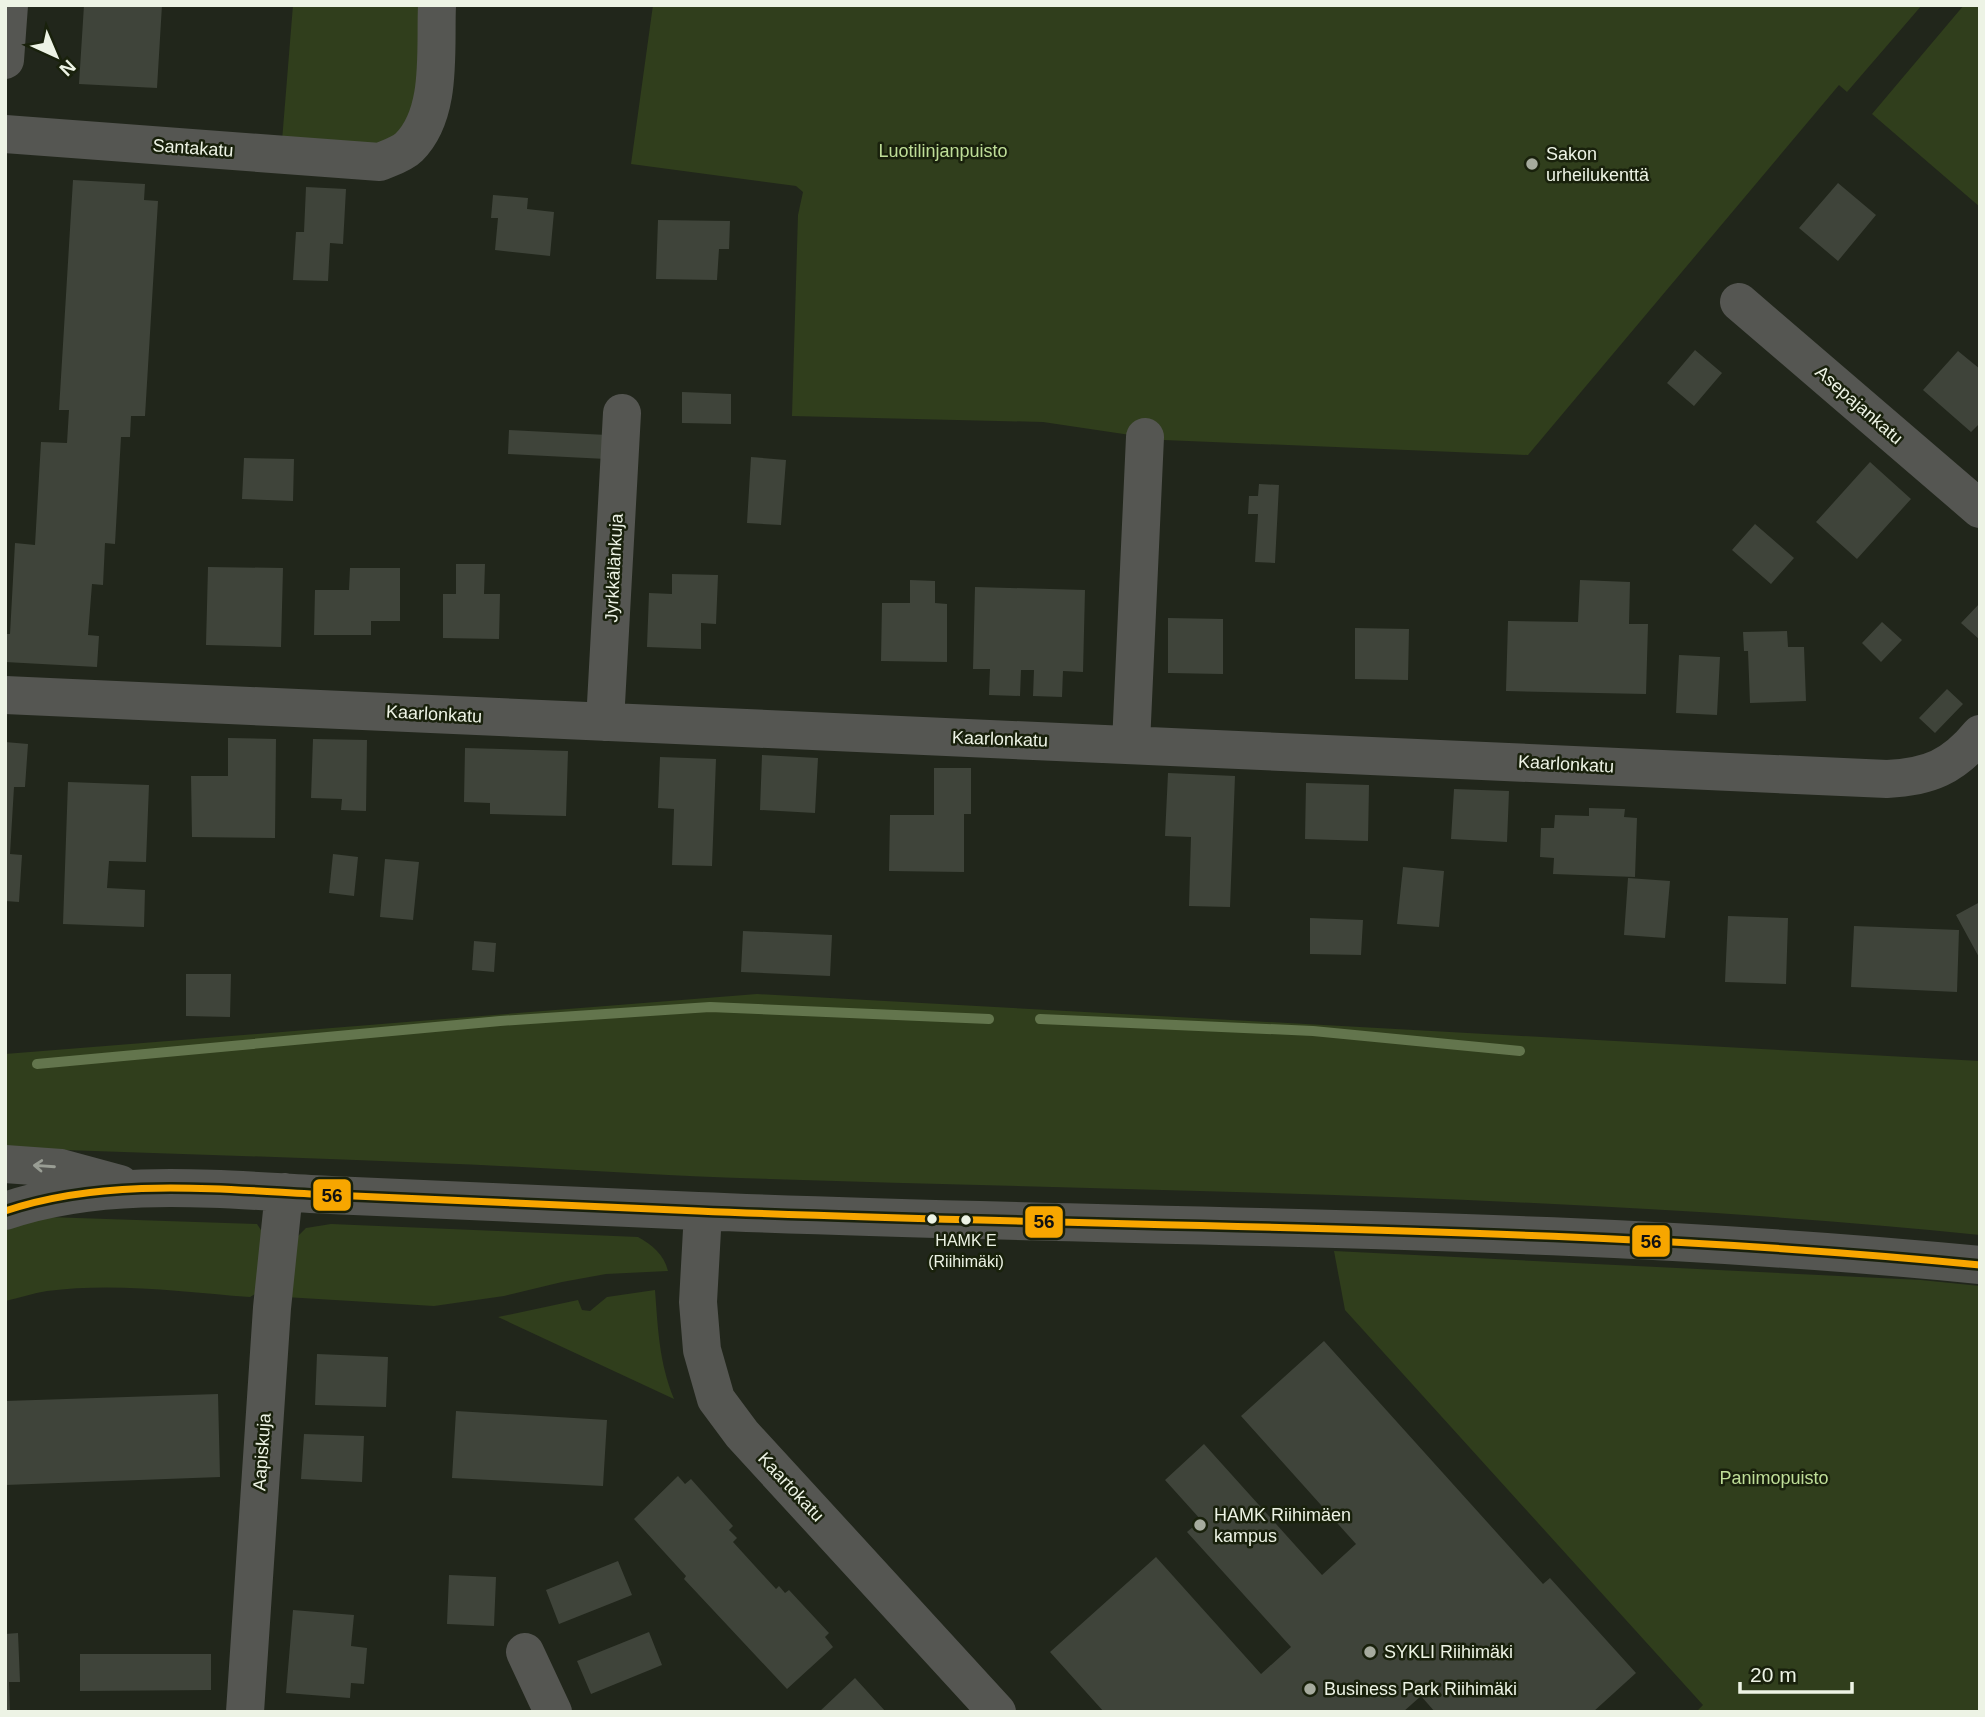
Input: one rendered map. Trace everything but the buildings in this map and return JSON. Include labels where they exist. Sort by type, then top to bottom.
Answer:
[{"type":"street","points":[[5,60],[9,5]]},
{"type":"street","name":"Santakatu","points":[[5,134],[380,162],[408,149],[425,125],[433,89],[437,5]]},
{"type":"street","name":"Asepajankatu","points":[[1739,302],[1980,509]]},
{"type":"street","name":"Jyrkkälänkuja","points":[[605,722],[622,414]]},
{"type":"street","points":[[1131,744],[1145,437]]},
{"type":"street","name":"Kaarlonkatu","points":[[5,695],[1887,779],[1914,778],[1941,768],[1967,750],[1980,734]]},
{"type":"street","points":[[5,1164],[61,1168],[128,1187]]},
{"type":"street","points":[[5,1211],[26,1204],[128,1187],[703,1212],[1531,1236],[1880,1255],[1980,1265]]},
{"type":"street","name":"Aapiskuja","points":[[245,1712],[272,1308],[284,1192]]},
{"type":"street","name":"Kaartokatu","points":[[703,1212],[698,1302],[702,1350],[716,1399],[742,1434],[997,1712]]},
{"type":"street","points":[[525,1652],[553,1712]]},
{"type":"green space","points":[[293,5],[425,5],[421,92],[399,133],[385,142],[368,145],[282,141]]},
{"type":"green space","name":"Luotilinjanpuisto","points":[[653,5],[1922,5],[1847,92],[1839,85],[1528,455],[1164,440],[1043,422],[792,416],[798,215],[803,192],[796,186],[631,164]]},
{"type":"green space","points":[[1964,5],[1980,5],[1980,207],[1872,114]]},
{"type":"green space","points":[[757,994],[1980,1061],[1980,1235],[1678,1211],[1375,1196],[727,1178],[474,1165],[5,1148],[5,1054]]},
{"type":"green space","points":[[47,1217],[257,1224],[263,1233],[262,1290],[250,1297],[149,1289],[72,1288],[5,1301],[5,1229]]},
{"type":"green space","points":[[331,1224],[638,1237],[657,1251],[668,1271],[606,1274],[504,1296],[434,1306],[285,1297],[293,1241],[306,1228]]},
{"type":"green space","name":"Panimopuisto","points":[[1334,1251],[1921,1280],[1980,1286],[1980,1712],[1696,1712],[1703,1705],[1345,1310]]},
{"type":"green space","points":[[655,1290],[662,1359],[674,1399],[498,1317],[578,1300],[582,1310],[590,1311],[607,1297]]},
{"type":"waterway","points":[[37,1064],[500,1021],[710,1007],[989,1019]]},
{"type":"waterway","points":[[1040,1019],[1313,1031],[1520,1051]]},
{"type":"transit line","name":"56","points":[[5,1211],[44,1200],[85,1193],[125,1189],[208,1189],[858,1217],[1500,1234],[1820,1251],[1980,1265]]},
{"type":"place","name":"Sakon urheilukenttä","points":[[1532,164]]},
{"type":"place","name":"HAMK E (Riihimäki)","points":[[966,1220]]},
{"type":"place","name":"HAMK Riihimäen kampus","points":[[1200,1525]]},
{"type":"place","name":"SYKLI Riihimäki","points":[[1370,1652]]},
{"type":"place","name":"Business Park Riihimäki","points":[[1310,1689]]}]
